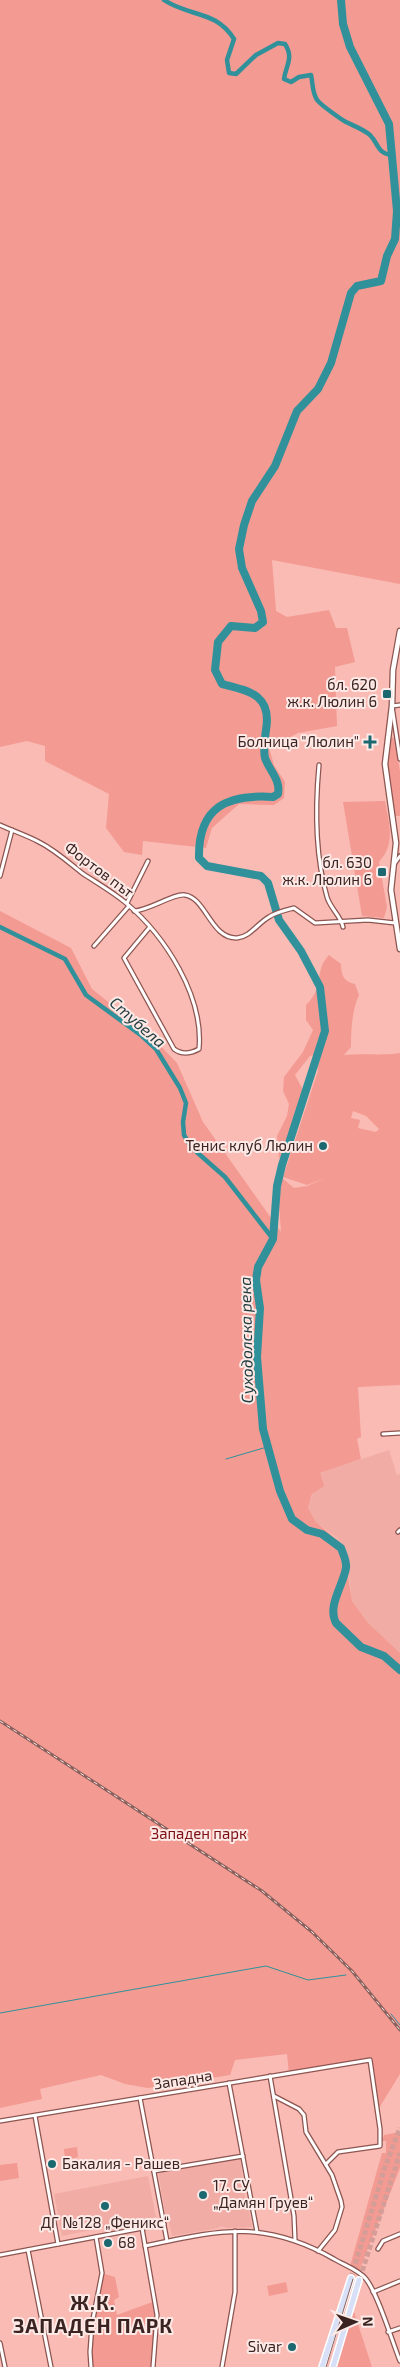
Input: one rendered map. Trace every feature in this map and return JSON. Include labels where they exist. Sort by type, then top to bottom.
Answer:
[{"type":"main road","points":[[400,631],[393,670],[392,706],[384,764],[396,843],[391,890],[400,949]]},
{"type":"main road","points":[[322,2367],[351,2278]]},
{"type":"main road","points":[[333,2367],[359,2280]]},
{"type":"street","points":[[400,705],[392,706],[400,759]]},
{"type":"street","points":[[319,765],[316,805],[321,858],[328,899],[342,920],[343,927]]},
{"type":"street","name":"Фортов път","points":[[0,825],[56,852],[128,904],[134,911],[151,907],[178,895],[188,895],[197,902],[223,934],[237,938],[244,936],[273,914],[294,908],[316,923],[368,920],[395,923]]},
{"type":"street","points":[[0,876],[12,830]]},
{"type":"street","points":[[394,864],[400,856]]},
{"type":"street","points":[[94,946],[128,904],[148,861]]},
{"type":"street","points":[[134,911],[149,928],[170,952],[188,988],[200,1034],[199,1049],[193,1052],[184,1054],[174,1049],[124,958],[149,928]]},
{"type":"street","points":[[383,1434],[400,1433]]},
{"type":"street","name":"Западна","points":[[0,2121],[370,2060],[380,2129],[380,2146],[338,2152],[326,2164]]},
{"type":"street","points":[[270,2076],[294,2216],[295,2240]]},
{"type":"street","points":[[229,2083],[257,2232]]},
{"type":"street","points":[[274,2096],[298,2108],[304,2115],[306,2132],[332,2175],[342,2207],[335,2230],[318,2250]]},
{"type":"street","points":[[140,2098],[167,2241]]},
{"type":"street","points":[[35,2116],[58,2244]]},
{"type":"street","points":[[154,2171],[243,2156]]},
{"type":"street","points":[[0,2255],[164,2224]]},
{"type":"street","points":[[142,2228],[157,2315],[154,2367]]},
{"type":"street","points":[[222,2367],[235,2292],[235,2231]]},
{"type":"street","points":[[145,2246],[206,2233],[235,2231],[257,2232],[295,2240],[318,2250],[364,2277],[373,2292],[400,2361]]},
{"type":"street","points":[[378,2249],[383,2241],[400,2234]]},
{"type":"street","points":[[91,2367],[92,2324],[102,2272],[96,2237]]},
{"type":"street","points":[[28,2250],[51,2367]]},
{"type":"street","points":[[373,2292],[400,2281]]},
{"type":"street","points":[[388,2332],[400,2328]]},
{"type":"street","points":[[0,2343],[5,2367]]},
{"type":"shaded area","points":[[389,1450],[397,1475],[400,1474],[400,1653],[368,1623],[352,1601],[347,1560],[337,1538],[316,1522],[308,1508],[320,1473]]},
{"type":"shaded area","name":"17. СУ „Дамян Груев“","points":[[240,2158],[246,2206],[248,2206],[252,2227],[227,2228],[220,2226],[219,2228],[172,2236],[168,2218],[166,2217],[158,2173]]},
{"type":"shaded area","name":"ДГ №128 „Феникс“","points":[[148,2176],[156,2217],[62,2236],[54,2194]]},
{"type":"green space","points":[[0,0],[400,0],[400,584],[272,560],[276,611],[287,617],[329,610],[336,628],[347,628],[355,662],[335,667],[337,726],[298,733],[269,748],[274,765],[285,782],[284,798],[274,805],[239,804],[212,828],[206,848],[143,841],[142,855],[124,852],[106,828],[109,794],[45,761],[45,746],[27,741],[0,747]]},
{"type":"green space","points":[[389,737],[394,738],[400,771],[400,816],[395,816],[386,764]]},
{"type":"green space","points":[[385,801],[390,833],[388,848],[379,862],[387,907],[384,918],[362,916],[343,802]]},
{"type":"green space","name":"Западен парк","points":[[0,911],[71,948],[92,989],[150,1035],[177,1063],[203,1122],[281,1232],[279,1198],[282,1178],[294,1188],[307,1186],[326,1178],[307,1185],[283,1177],[318,1071],[315,1055],[310,1056],[295,1075],[303,1090],[282,1159],[279,1158],[277,1136],[287,1116],[289,1104],[283,1091],[284,1077],[303,1052],[313,1030],[306,1020],[306,1005],[316,992],[321,967],[329,955],[341,964],[344,977],[348,982],[355,984],[359,995],[353,1014],[351,1047],[344,1055],[400,1053],[400,1385],[358,1387],[361,1437],[357,1439],[361,1459],[320,1473],[324,1486],[312,1494],[308,1508],[316,1522],[343,1545],[352,1601],[368,1623],[400,1653],[400,2074],[379,2108],[370,2061],[289,2074],[287,2054],[235,2060],[230,2075],[148,2088],[125,2084],[101,2075],[40,2089],[42,2099],[0,2108]],"holes":[[[353,1111],[366,1116],[379,1129],[376,1132],[358,1128],[360,1120],[351,1118]]]},
{"type":"green space","points":[[400,2132],[400,2168],[359,2271],[350,2266],[382,2153],[386,2153],[386,2141],[382,2141],[384,2135]]},
{"type":"green space","points":[[77,2147],[78,2157],[65,2160],[64,2149]]},
{"type":"green space","points":[[17,2163],[19,2178],[0,2181],[0,2165]]},
{"type":"green space","points":[[102,2273],[115,2277],[119,2297],[114,2300],[117,2315],[155,2301],[157,2331],[153,2367],[91,2367],[92,2331]]},
{"type":"green space","points":[[286,2282],[288,2292],[269,2296],[267,2286]]},
{"type":"green space","points":[[353,2309],[372,2367],[336,2367]]},
{"type":"waterway","name":"Суходолска река","points":[[164,0],[183,9],[211,18],[227,30],[234,39],[227,60],[229,73],[236,74],[256,55],[278,43],[285,44],[289,53],[289,61],[284,79],[291,82],[299,77],[311,75],[315,96],[320,103],[344,121],[370,135],[383,152],[391,155]]},
{"type":"waterway","name":"Суходолска река","points":[[341,0],[343,24],[350,47],[389,124],[397,211],[395,239],[387,256],[381,281],[357,286],[351,293],[331,363],[318,389],[297,411],[275,466],[252,501],[244,525],[239,549],[242,568],[261,611],[263,622],[255,628],[231,626],[218,642],[215,670],[222,684],[250,692],[257,696],[266,709],[265,758],[278,784],[278,794],[273,797],[242,798],[218,807],[210,815],[204,827],[200,841],[199,858],[207,866],[261,876],[268,883],[279,920],[301,951],[320,987],[325,1031],[282,1165],[277,1186],[273,1239],[258,1267],[256,1280],[260,1308],[257,1357],[263,1429],[280,1491],[292,1519],[307,1530],[322,1534],[341,1548],[344,1555],[346,1568],[333,1610],[336,1623],[361,1647],[384,1656],[400,1670]]},
{"type":"waterway","name":"Стубела","points":[[0,927],[65,959],[86,995],[142,1036],[156,1049],[180,1088],[186,1103],[183,1122],[184,1135],[191,1147],[225,1177],[273,1239]]},
{"type":"waterway","points":[[226,1459],[267,1447]]},
{"type":"waterway","points":[[0,2013],[266,1966],[308,1980],[346,1975]]},
{"type":"waterway","points":[[391,2014],[400,2025]]},
{"type":"tunnel","points":[[351,2278],[385,2167],[400,2128]]},
{"type":"tunnel","points":[[360,2278],[400,2153]]},
{"type":"tram line","points":[[326,2367],[353,2279]]},
{"type":"railway","points":[[0,1721],[262,1891],[312,1932],[352,1971],[400,2030]]},
{"type":"place","name":"бл. 620 ж.к. Люлин 6","points":[[387,694]]},
{"type":"place","name":"Болница \"Люлин\"","points":[[370,742]]},
{"type":"place","name":"бл. 630 ж.к. Люлин 6","points":[[382,872]]},
{"type":"place","name":"Тенис клуб Люлин","points":[[323,1146]]},
{"type":"place","name":"Бакалия - Рашев","points":[[52,2164]]},
{"type":"place","name":"17. СУ „Дамян Груев“","points":[[203,2195]]},
{"type":"place","name":"ДГ №128 „Феникс“","points":[[105,2206]]},
{"type":"place","name":"68","points":[[108,2243]]},
{"type":"place","name":"Sivar","points":[[292,2347]]},
{"type":"district","name":"Ж.К. ЗАПАДЕН ПАРК","points":[[93,2314]]}]
